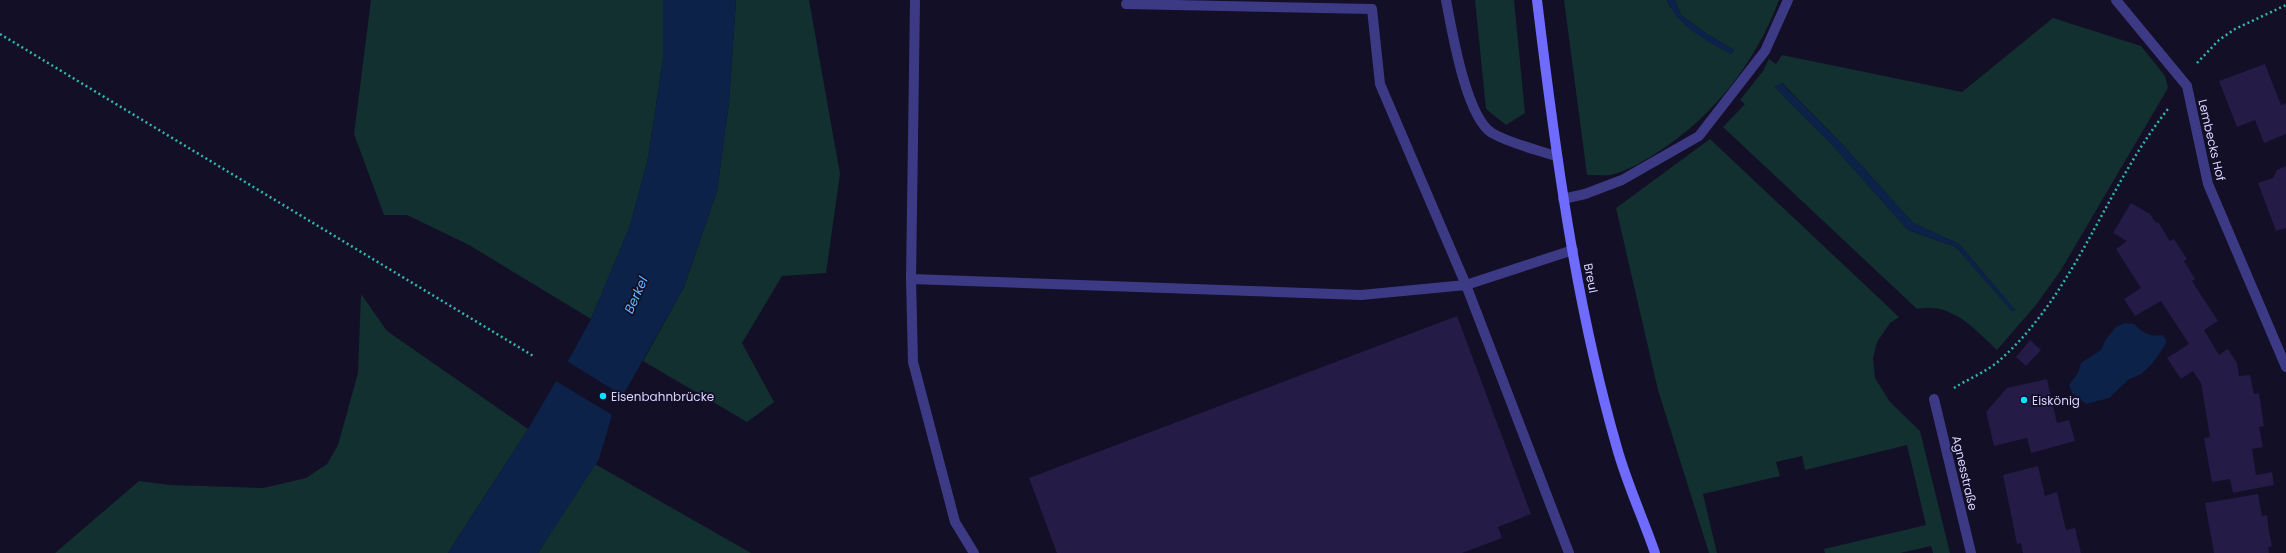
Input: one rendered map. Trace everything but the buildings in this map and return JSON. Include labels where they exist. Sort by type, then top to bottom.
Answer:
[{"type":"main road","name":"Breul","points":[[1537,0],[1556,156],[1572,250],[1590,335],[1617,449],[1655,553]]},
{"type":"street","points":[[915,0],[911,279],[912,362],[955,522],[974,553]]},
{"type":"street","points":[[1446,0],[1459,62],[1475,113],[1483,126],[1492,133],[1556,156]]},
{"type":"street","points":[[1563,199],[1585,194],[1622,180],[1699,136],[1765,51],[1788,0]]},
{"type":"street","name":"Lembecks Hof","points":[[2116,0],[2187,86],[2208,184],[2286,367]]},
{"type":"street","points":[[1126,4],[1372,9],[1380,84],[1466,284],[1569,553]]},
{"type":"street","points":[[911,279],[1361,295],[1466,284],[1572,250]]},
{"type":"street","name":"Agnesstraße","points":[[1934,399],[1971,553]]},
{"type":"path","points":[[1934,399],[2000,360],[2037,319],[2071,272],[2126,170],[2146,138],[2187,86],[2196,65],[2219,40],[2236,29],[2286,6]]},
{"type":"path","points":[[0,34],[535,357]]},
{"type":"green space","points":[[371,0],[663,0],[663,59],[648,158],[630,226],[591,319],[469,245],[407,215],[384,215],[354,134]]},
{"type":"green space","points":[[736,0],[809,0],[840,174],[826,273],[782,276],[742,343],[774,402],[747,422],[643,361],[684,287],[717,191],[729,102]]},
{"type":"green space","points":[[1475,0],[1514,0],[1525,113],[1506,125],[1486,109]]},
{"type":"green space","points":[[1564,0],[1667,0],[1670,7],[1731,54],[1734,50],[1704,32],[1681,15],[1675,0],[1779,0],[1758,45],[1745,66],[1714,105],[1697,122],[1678,138],[1653,155],[1623,171],[1611,175],[1587,175]]},
{"type":"green space","points":[[2053,18],[2141,46],[2165,76],[2168,88],[2061,270],[2036,305],[1997,350],[1971,326],[1952,313],[1930,308],[1917,309],[1723,127],[1745,104],[1740,100],[1763,71],[1769,59],[1776,64],[1782,55],[1962,92]],"holes":[[[1782,83],[1843,145],[1913,223],[1959,244],[2016,311],[2012,311],[1956,247],[1908,230],[1835,148],[1775,87]]]},
{"type":"green space","points":[[1710,139],[1899,317],[1890,323],[1877,342],[1873,358],[1875,378],[1890,402],[1920,431],[1950,553],[1933,553],[1931,546],[1900,553],[1825,553],[1824,549],[1926,525],[1907,445],[1805,470],[1802,456],[1776,462],[1780,476],[1703,494],[1717,553],[1709,553],[1658,390],[1616,208]]},
{"type":"green space","points":[[361,294],[387,331],[528,429],[448,553],[55,553],[139,481],[170,485],[263,488],[306,478],[327,464],[338,445],[358,373]]},
{"type":"green space","points":[[595,464],[751,553],[538,553]]},
{"type":"water","name":"Berkel","points":[[663,0],[736,0],[729,102],[717,191],[684,287],[612,415],[599,459],[538,553],[448,553],[528,429],[573,352],[591,319],[630,226],[648,158],[663,59]]},
{"type":"water","points":[[1667,0],[1675,0],[1681,15],[1704,32],[1734,50],[1731,54],[1703,38],[1686,26],[1672,10]]},
{"type":"water","points":[[1781,83],[1843,145],[1913,223],[1959,244],[2016,311],[2012,311],[1956,247],[1908,230],[1835,148],[1775,87]]},
{"type":"water","points":[[2125,323],[2134,324],[2140,330],[2150,335],[2163,335],[2167,342],[2152,364],[2141,374],[2128,380],[2109,398],[2086,404],[2072,393],[2069,385],[2078,373],[2081,363],[2101,350],[2106,339],[2116,327]]},
{"type":"pier","points":[[565,360],[625,397],[614,416],[554,380]]},
{"type":"place","name":"Eisenbahnbrücke","points":[[603,396]]},
{"type":"place","name":"Eiskönig","points":[[2024,400]]}]
